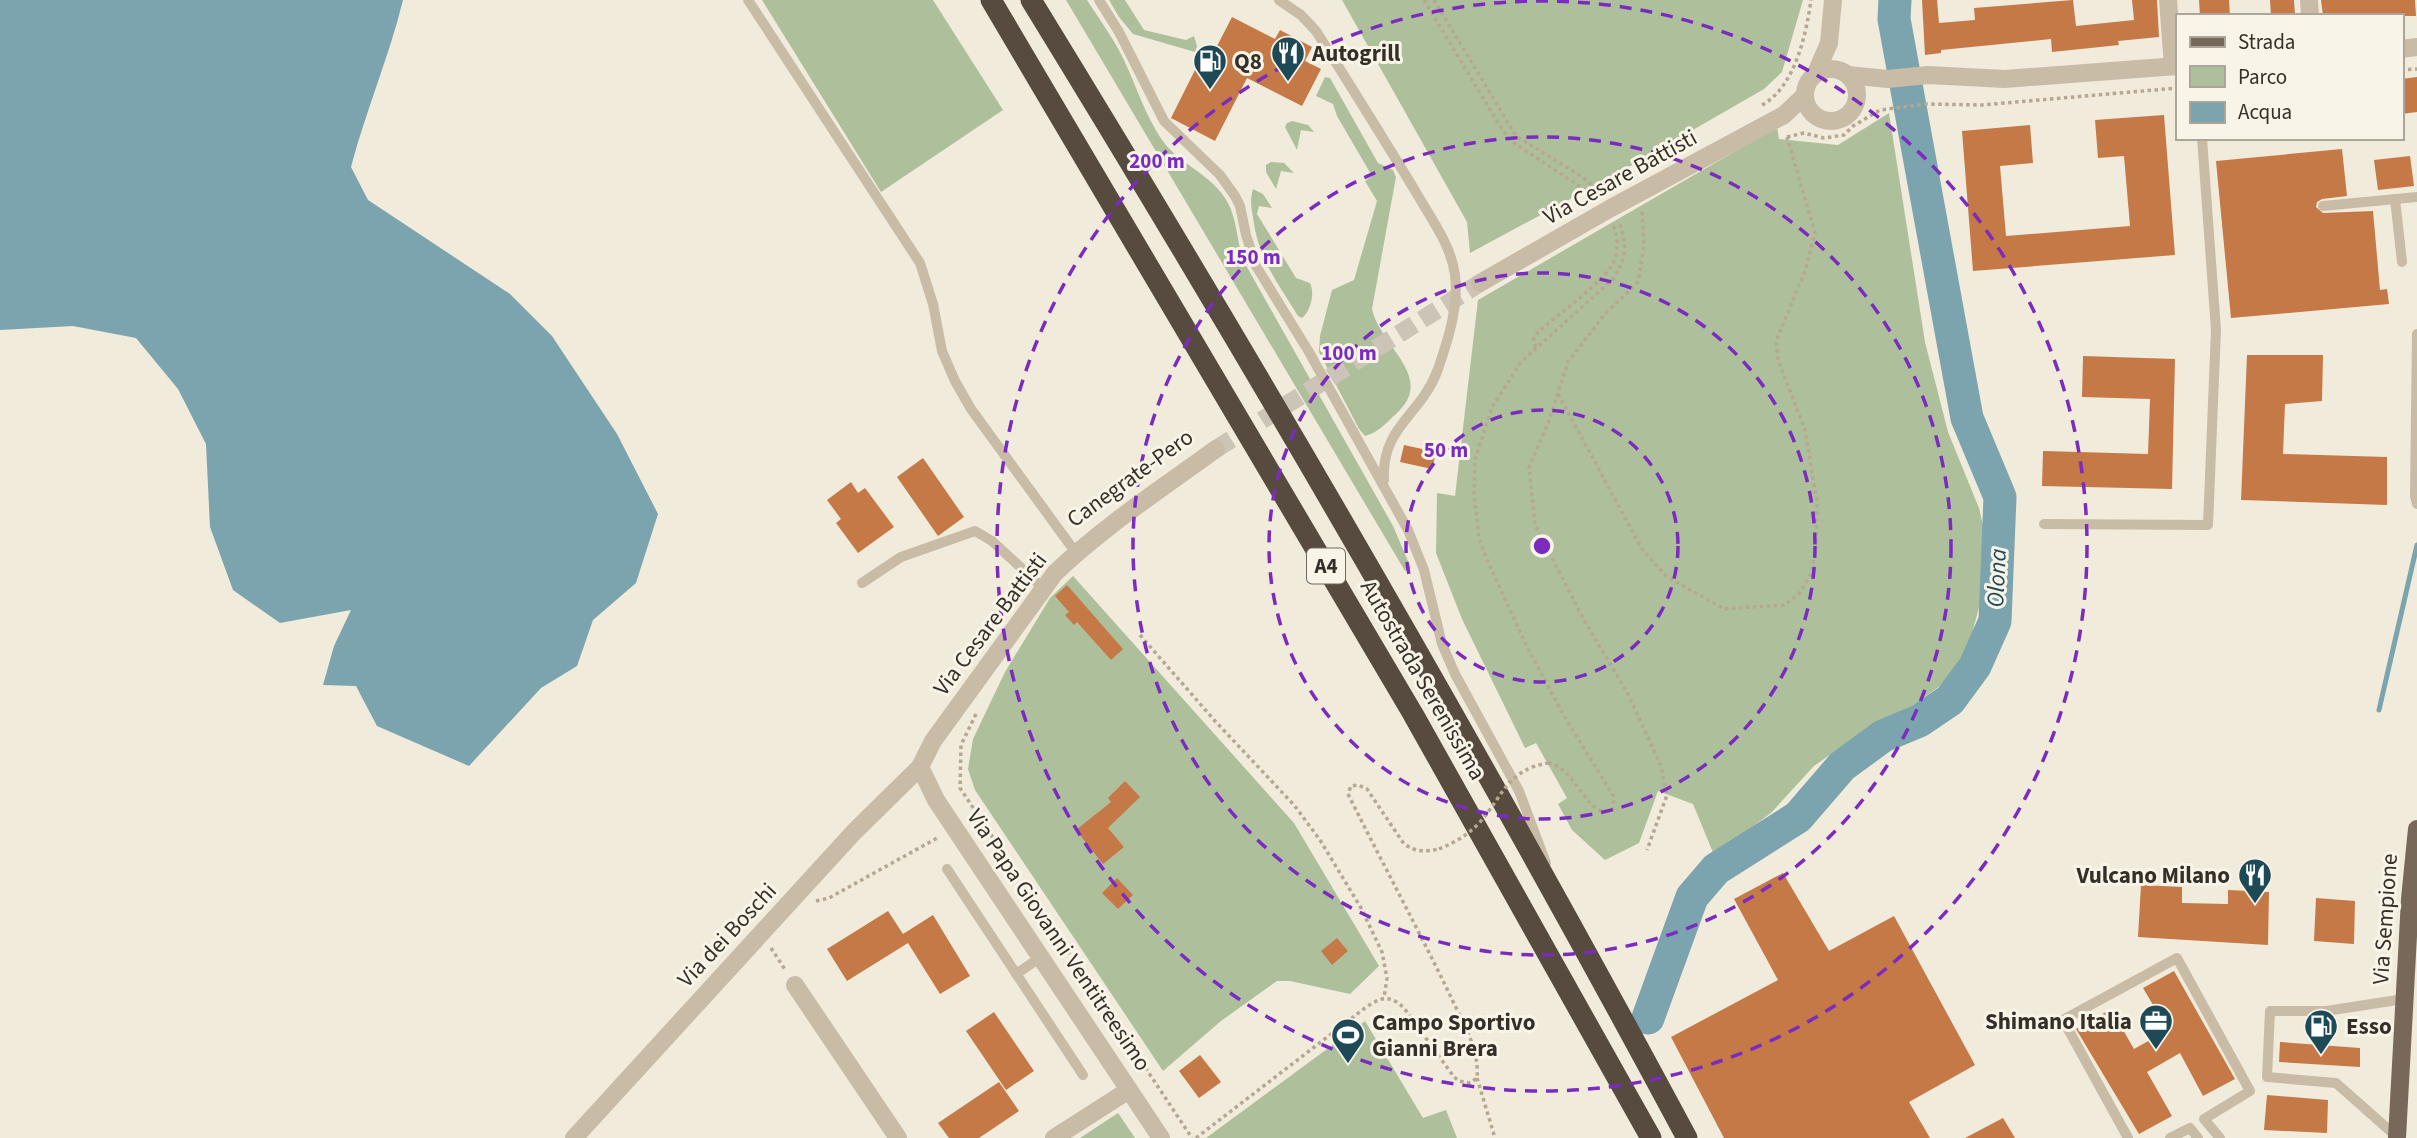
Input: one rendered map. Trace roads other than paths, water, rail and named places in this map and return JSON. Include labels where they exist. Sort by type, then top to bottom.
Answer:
[{"type":"highway","name":"Autostrada Serenissima","points":[[991,0],[1413,714],[1651,1138]]},
{"type":"highway","name":"Autostrada Serenissima","points":[[1031,0],[1117,139],[1445,698],[1687,1138]]},
{"type":"main road","name":"Via Sempione","points":[[2397,1138],[2412,872],[2417,829]]},
{"type":"street","points":[[1829,43],[1856,89],[1857,97],[1855,106],[1843,118],[1827,120],[1812,113],[1804,96],[1829,43],[1833,0]]},
{"type":"street","points":[[1816,73],[1829,69],[1888,79],[1928,75],[2005,79],[2175,66],[2168,0]]},
{"type":"street","points":[[1857,97],[1888,79]]},
{"type":"street","name":"Via Cesare Battisti","points":[[1480,283],[1782,116],[1804,96]]},
{"type":"street","name":"Via Cesare Battisti","points":[[1782,116],[1812,113]]},
{"type":"street","name":"Via Cesare Battisti","points":[[920,768],[933,741],[1043,588],[1076,553],[1129,511],[1216,449]]},
{"type":"street","name":"Via Papa Giovanni Ventitreesimo","points":[[920,768],[936,800],[1161,1138]]},
{"type":"street","name":"Via dei Boschi","points":[[573,1138],[854,832],[920,768]]},
{"type":"street","points":[[795,985],[898,1138]]},
{"type":"street","points":[[1054,1138],[1129,1090]]},
{"type":"lane","points":[[748,0],[920,263],[933,303],[942,351],[954,381],[971,409],[1076,553]]},
{"type":"lane","points":[[1099,0],[1119,32],[1164,121],[1220,175],[1235,196],[1256,266],[1309,352],[1384,484],[1412,539],[1424,570],[1442,644],[1455,674],[1519,791],[1565,912]]},
{"type":"lane","points":[[1279,0],[1301,15],[1316,31],[1424,206],[1453,263],[1455,302],[1438,368],[1425,396],[1399,425],[1386,450],[1383,465],[1384,484]]},
{"type":"lane","points":[[2044,524],[2208,525],[2216,330],[2202,140]]},
{"type":"lane","points":[[2323,206],[2417,197]]},
{"type":"lane","points":[[2395,199],[2402,262]]},
{"type":"lane","points":[[2417,334],[2417,503]]},
{"type":"lane","points":[[862,583],[901,557],[975,531],[992,541],[1043,588]]},
{"type":"lane","points":[[947,869],[1083,1075]]},
{"type":"lane","points":[[1016,974],[1041,957]]},
{"type":"lane","points":[[2128,1138],[2063,1020],[2177,958],[2250,1091],[2204,1119],[2220,1138]]},
{"type":"lane","points":[[2397,1138],[2336,1083],[2267,1077],[2270,1011],[2326,1011],[2404,999]]},
{"type":"lane","points":[[2170,1138],[2190,1128],[2198,1138]]},
{"type":"water","points":[[0,0],[403,0],[351,167],[368,200],[510,294],[552,336],[617,434],[658,514],[636,583],[593,620],[577,666],[541,688],[469,766],[377,726],[356,686],[323,685],[334,646],[351,610],[280,623],[233,590],[210,527],[206,444],[178,389],[136,338],[73,326],[0,330]]},
{"type":"waterway","name":"Olona","points":[[1648,1018],[1692,897],[1716,869],[1798,817],[1842,766],[1883,736],[1919,721],[1950,700],[1975,666],[1995,621],[2000,497],[1967,418],[1894,19],[1895,0]]},
{"type":"waterway","points":[[2379,710],[2417,545]]},
{"type":"tunnel","points":[[1216,449],[1480,283]]},
{"type":"place","name":"Autogrill","points":[[1288,83]]},
{"type":"place","name":"Q8","points":[[1210,91]]},
{"type":"place","name":"Vulcano Milano","points":[[2255,905]]},
{"type":"place","name":"Shimano Italia","points":[[2156,1051]]},
{"type":"place","name":"Esso","points":[[2321,1056]]},
{"type":"place","name":"Campo Sportivo Gianni Brera","points":[[1348,1065]]}]
